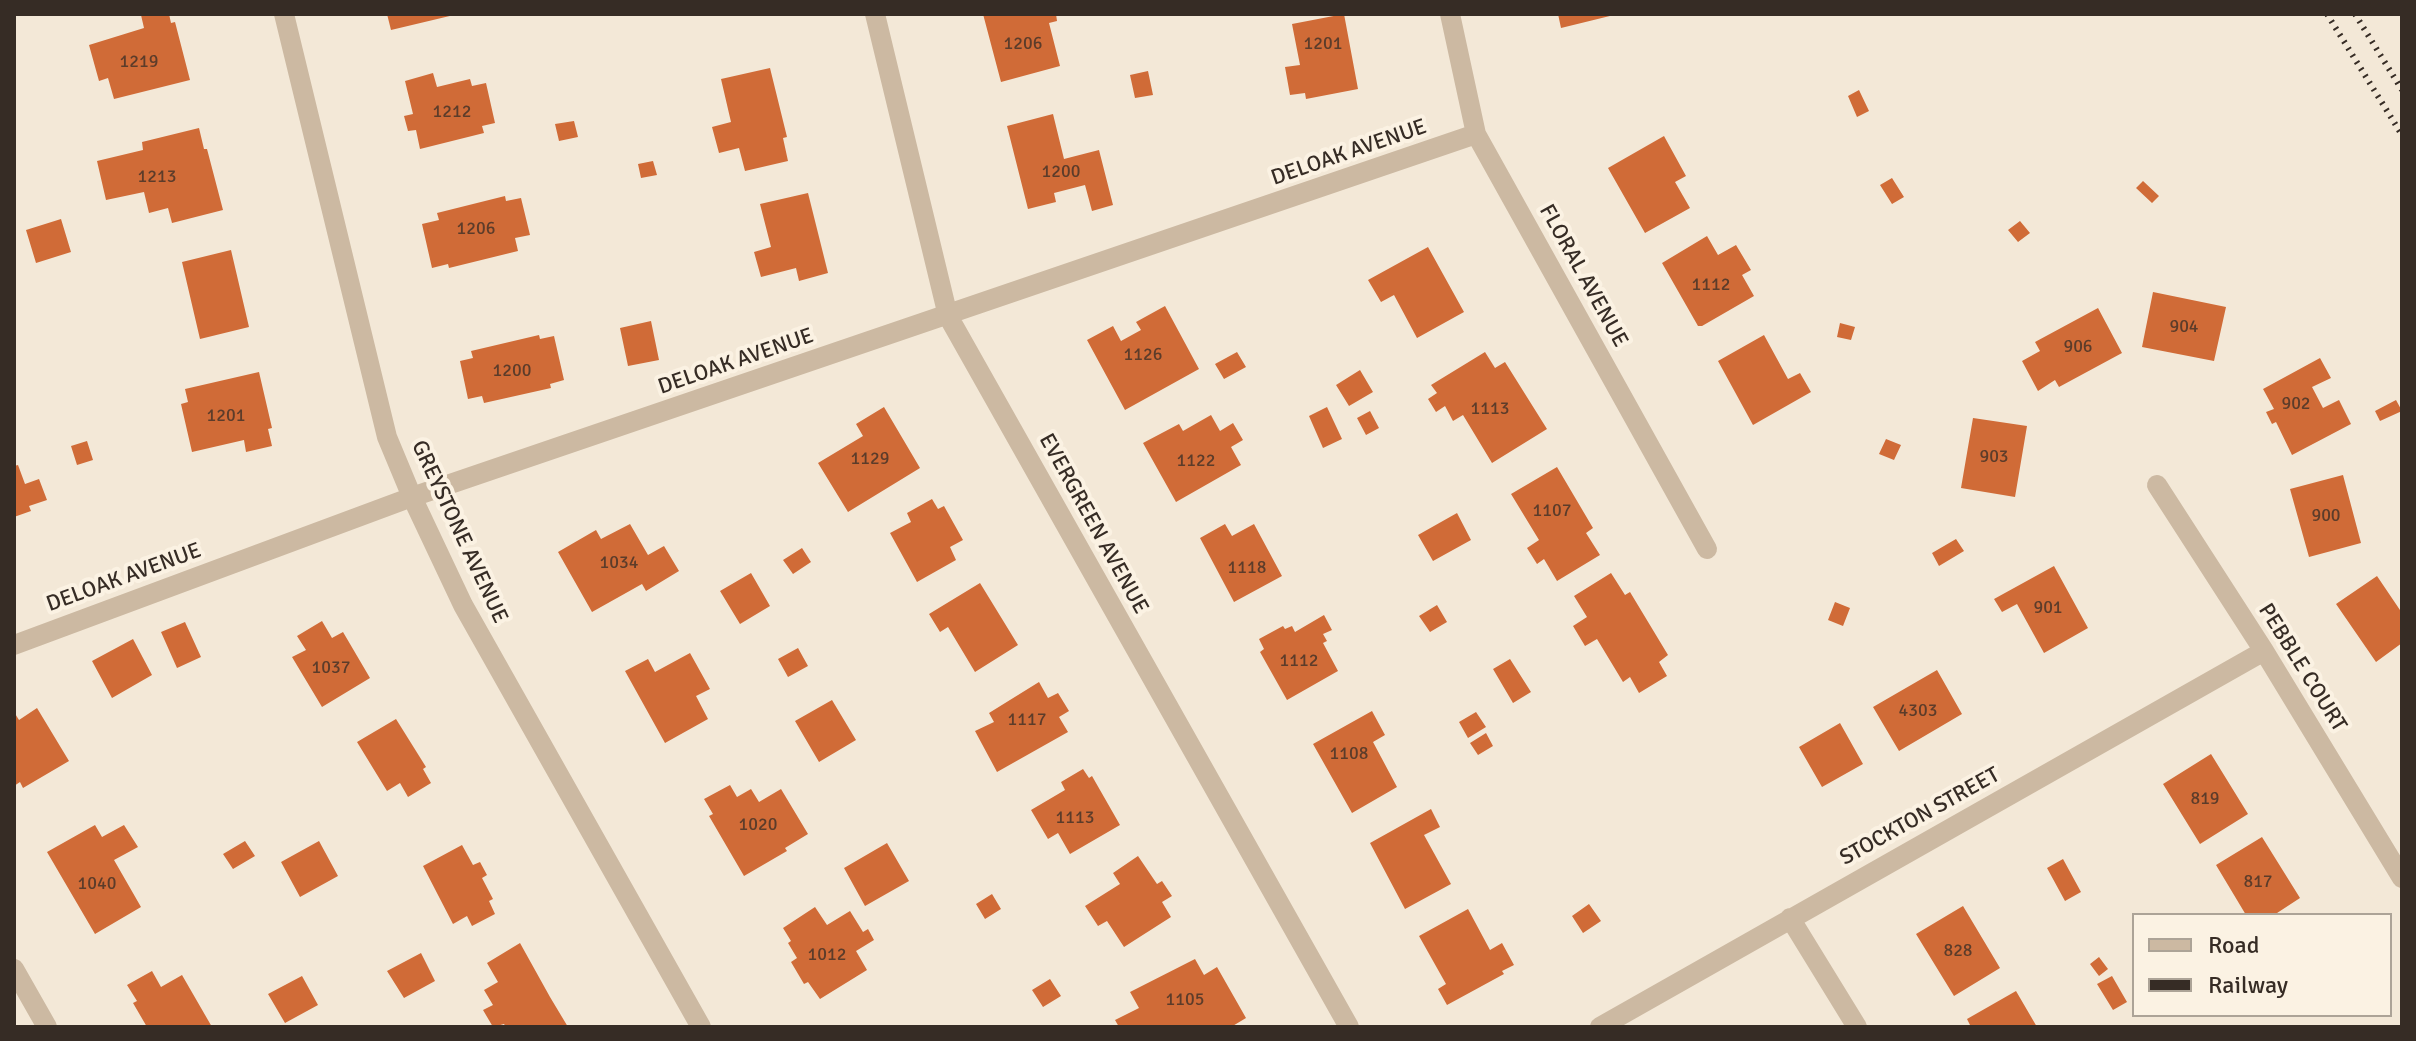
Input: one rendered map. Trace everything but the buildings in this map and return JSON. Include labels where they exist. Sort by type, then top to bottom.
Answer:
[{"type":"street","name":"GREYSTONE AVENUE","points":[[284,14],[387,437],[463,605],[701,1027]]},
{"type":"street","name":"EVERGREEN AVENUE","points":[[875,14],[948,316],[1349,1027]]},
{"type":"street","name":"FLORAL AVENUE","points":[[1450,14],[1476,134],[1707,549]]},
{"type":"street","name":"DELOAK AVENUE","points":[[14,645],[412,497],[1476,134]]},
{"type":"street","name":"PEBBLE COURT","points":[[2157,485],[2264,651],[2402,878]]},
{"type":"street","name":"STOCKTON STREET","points":[[1600,1027],[2264,651]]},
{"type":"street","points":[[1790,918],[1857,1027]]},
{"type":"street","points":[[14,969],[47,1027]]},
{"type":"railway","points":[[2327,14],[2402,135]]},
{"type":"railway","points":[[2355,14],[2402,90]]}]
